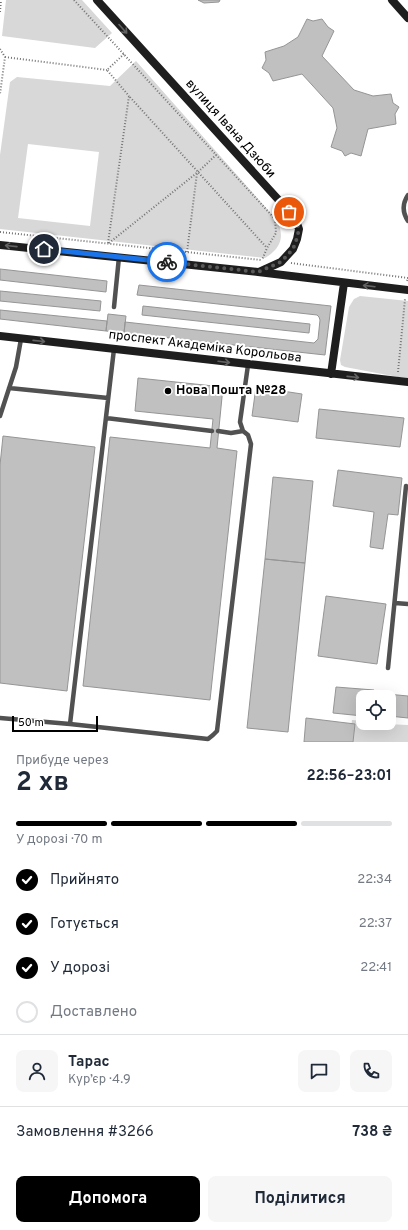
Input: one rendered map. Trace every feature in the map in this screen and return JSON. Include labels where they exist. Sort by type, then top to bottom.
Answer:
[{"type":"main road","name":"вулиця Івана Дзюби","points":[[97,0],[295,218],[299,229],[293,249],[281,262],[258,272]]},
{"type":"main road","points":[[392,0],[408,18]]},
{"type":"main road","points":[[0,245],[258,272],[408,290]]},
{"type":"main road","points":[[331,374],[344,283]]},
{"type":"main road","name":"проспект Академіка Корольова","points":[[0,336],[408,382]]},
{"type":"lane","points":[[408,195],[404,203],[403,211],[408,221]]},
{"type":"lane","points":[[114,307],[119,257]]},
{"type":"lane","points":[[0,416],[16,368],[21,339]]},
{"type":"lane","points":[[70,724],[114,349]]},
{"type":"lane","points":[[0,718],[208,738],[216,731],[251,444],[248,435],[243,431],[240,422],[248,365]]},
{"type":"lane","points":[[9,388],[108,398]]},
{"type":"lane","points":[[106,418],[212,431]]},
{"type":"lane","points":[[218,432],[231,433],[243,431]]},
{"type":"lane","points":[[388,668],[406,486]]},
{"type":"lane","points":[[395,604],[408,604]]},
{"type":"path","points":[[0,12],[1,0]]},
{"type":"path","points":[[74,0],[275,219],[276,233],[262,260]]},
{"type":"path","points":[[0,49],[5,57],[0,94]]},
{"type":"path","points":[[107,70],[124,54]]},
{"type":"path","points":[[5,57],[107,70],[267,248]]},
{"type":"path","points":[[129,96],[108,244],[198,172],[216,155]]},
{"type":"path","points":[[187,252],[198,172]]},
{"type":"shaded area","points":[[6,0],[82,0],[112,33],[95,48],[2,36]]},
{"type":"shaded area","points":[[136,61],[276,219],[281,236],[278,245],[271,254],[265,258],[0,229],[0,155],[10,82],[17,77],[110,86]],"holes":[[[28,144],[99,152],[90,226],[18,218]]]},
{"type":"shaded area","points":[[360,296],[408,301],[408,378],[345,367],[341,365],[340,360],[349,307],[354,299]]},
{"type":"shaded area","points":[[352,720],[356,720],[356,730],[396,730],[396,724],[408,725],[408,742],[349,742]]},
{"type":"building","points":[[198,0],[220,0],[219,2],[204,3]]},
{"type":"building","points":[[307,19],[313,21],[322,19],[328,27],[334,31],[322,56],[354,90],[373,96],[391,94],[393,103],[399,107],[395,114],[396,124],[368,129],[361,156],[351,153],[345,156],[342,151],[331,147],[337,128],[333,108],[302,74],[273,81],[269,73],[262,68],[266,60],[265,52],[284,46],[298,37]]},
{"type":"building","points":[[0,269],[107,281],[106,292],[0,280]]},
{"type":"building","points":[[139,285],[331,306],[325,355],[124,333],[125,322],[314,343],[318,339],[320,320],[317,315],[137,295]]},
{"type":"building","points":[[0,291],[101,301],[100,311],[0,301]]},
{"type":"building","points":[[143,306],[310,324],[309,333],[142,315]]},
{"type":"building","points":[[0,310],[107,321],[106,331],[0,319]]},
{"type":"building","points":[[108,314],[126,316],[124,333],[106,331]]},
{"type":"building","points":[[138,378],[223,387],[217,448],[237,451],[210,700],[83,686],[110,437],[210,448],[213,419],[135,411]]},
{"type":"building","points":[[256,387],[302,394],[298,422],[252,416]]},
{"type":"building","points":[[319,409],[404,418],[400,447],[316,438]]},
{"type":"building","points":[[3,436],[95,447],[67,691],[0,683],[0,465]]},
{"type":"building","points":[[338,470],[402,478],[398,515],[388,514],[383,549],[370,547],[374,512],[333,506]]},
{"type":"building","points":[[273,477],[313,481],[305,563],[265,559]]},
{"type":"building","points":[[265,559],[305,563],[288,732],[247,728]]},
{"type":"building","points":[[326,596],[386,604],[377,664],[318,656]]},
{"type":"building","points":[[336,687],[374,690],[356,690],[356,715],[333,713]]},
{"type":"building","points":[[396,695],[408,696],[408,718],[396,717]]},
{"type":"building","points":[[306,718],[355,724],[353,742],[304,742]]},
{"type":"way so far","points":[[167,262],[258,272],[281,262],[293,249],[299,229],[295,218],[289,212]]},
{"type":"place","name":"Нова Пошта №28","points":[[168,391]]},
{"type":"route","points":[[44,249],[167,262]]}]
